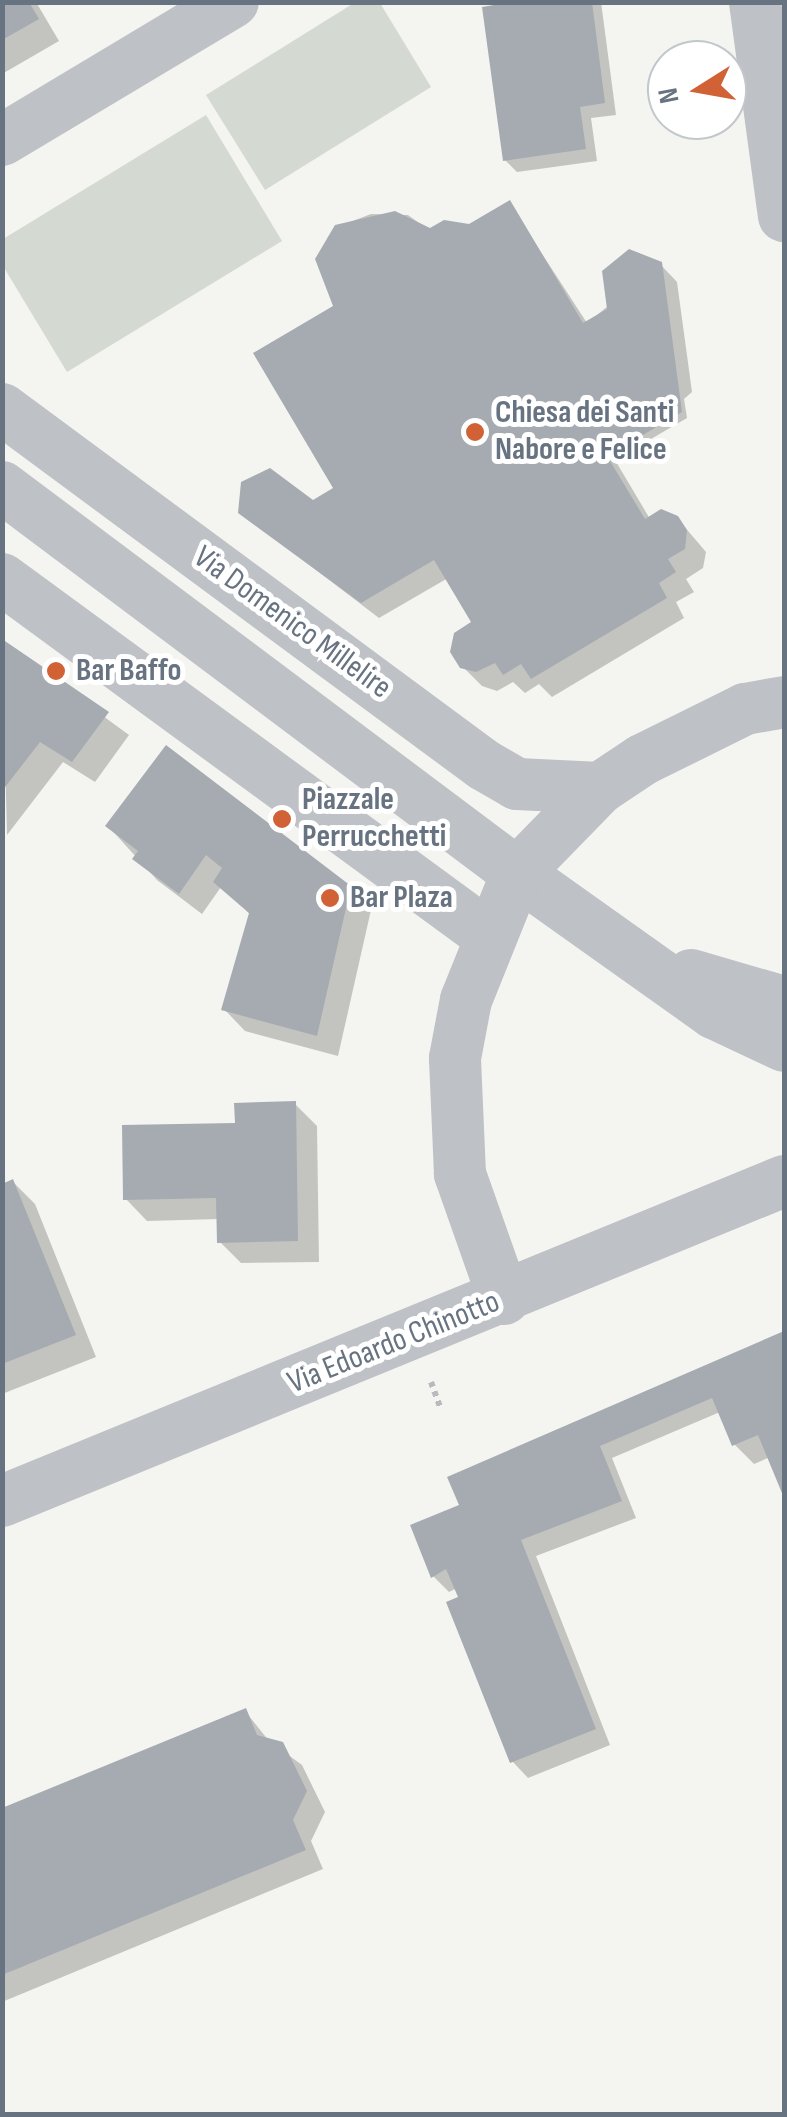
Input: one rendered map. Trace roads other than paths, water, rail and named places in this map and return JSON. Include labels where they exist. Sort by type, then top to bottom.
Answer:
[{"type":"street","points":[[2,140],[233,2]]},
{"type":"street","points":[[754,2],[784,216]]},
{"type":"street","name":"Via Domenico Millelire","points":[[2,409],[484,764],[518,784],[600,788]]},
{"type":"street","name":"Via Domenico Millelire","points":[[2,487],[517,873],[714,1013],[784,1046]]},
{"type":"street","points":[[2,579],[488,935]]},
{"type":"street","points":[[504,1300],[469,1214],[454,1120],[454,1058],[488,935],[517,873],[600,788],[771,697]]},
{"type":"street","points":[[650,965],[784,1002]]},
{"type":"street","name":"Via Edoardo Chinotto","points":[[2,1501],[504,1300],[784,1181]]},
{"type":"place","name":"Chiesa dei Santi Nabore e Felice","points":[[475,432]]},
{"type":"place","name":"Bar Baffo","points":[[56,671]]},
{"type":"place","name":"Piazzale Perrucchetti","points":[[282,819]]},
{"type":"place","name":"Bar Plaza","points":[[330,898]]}]
